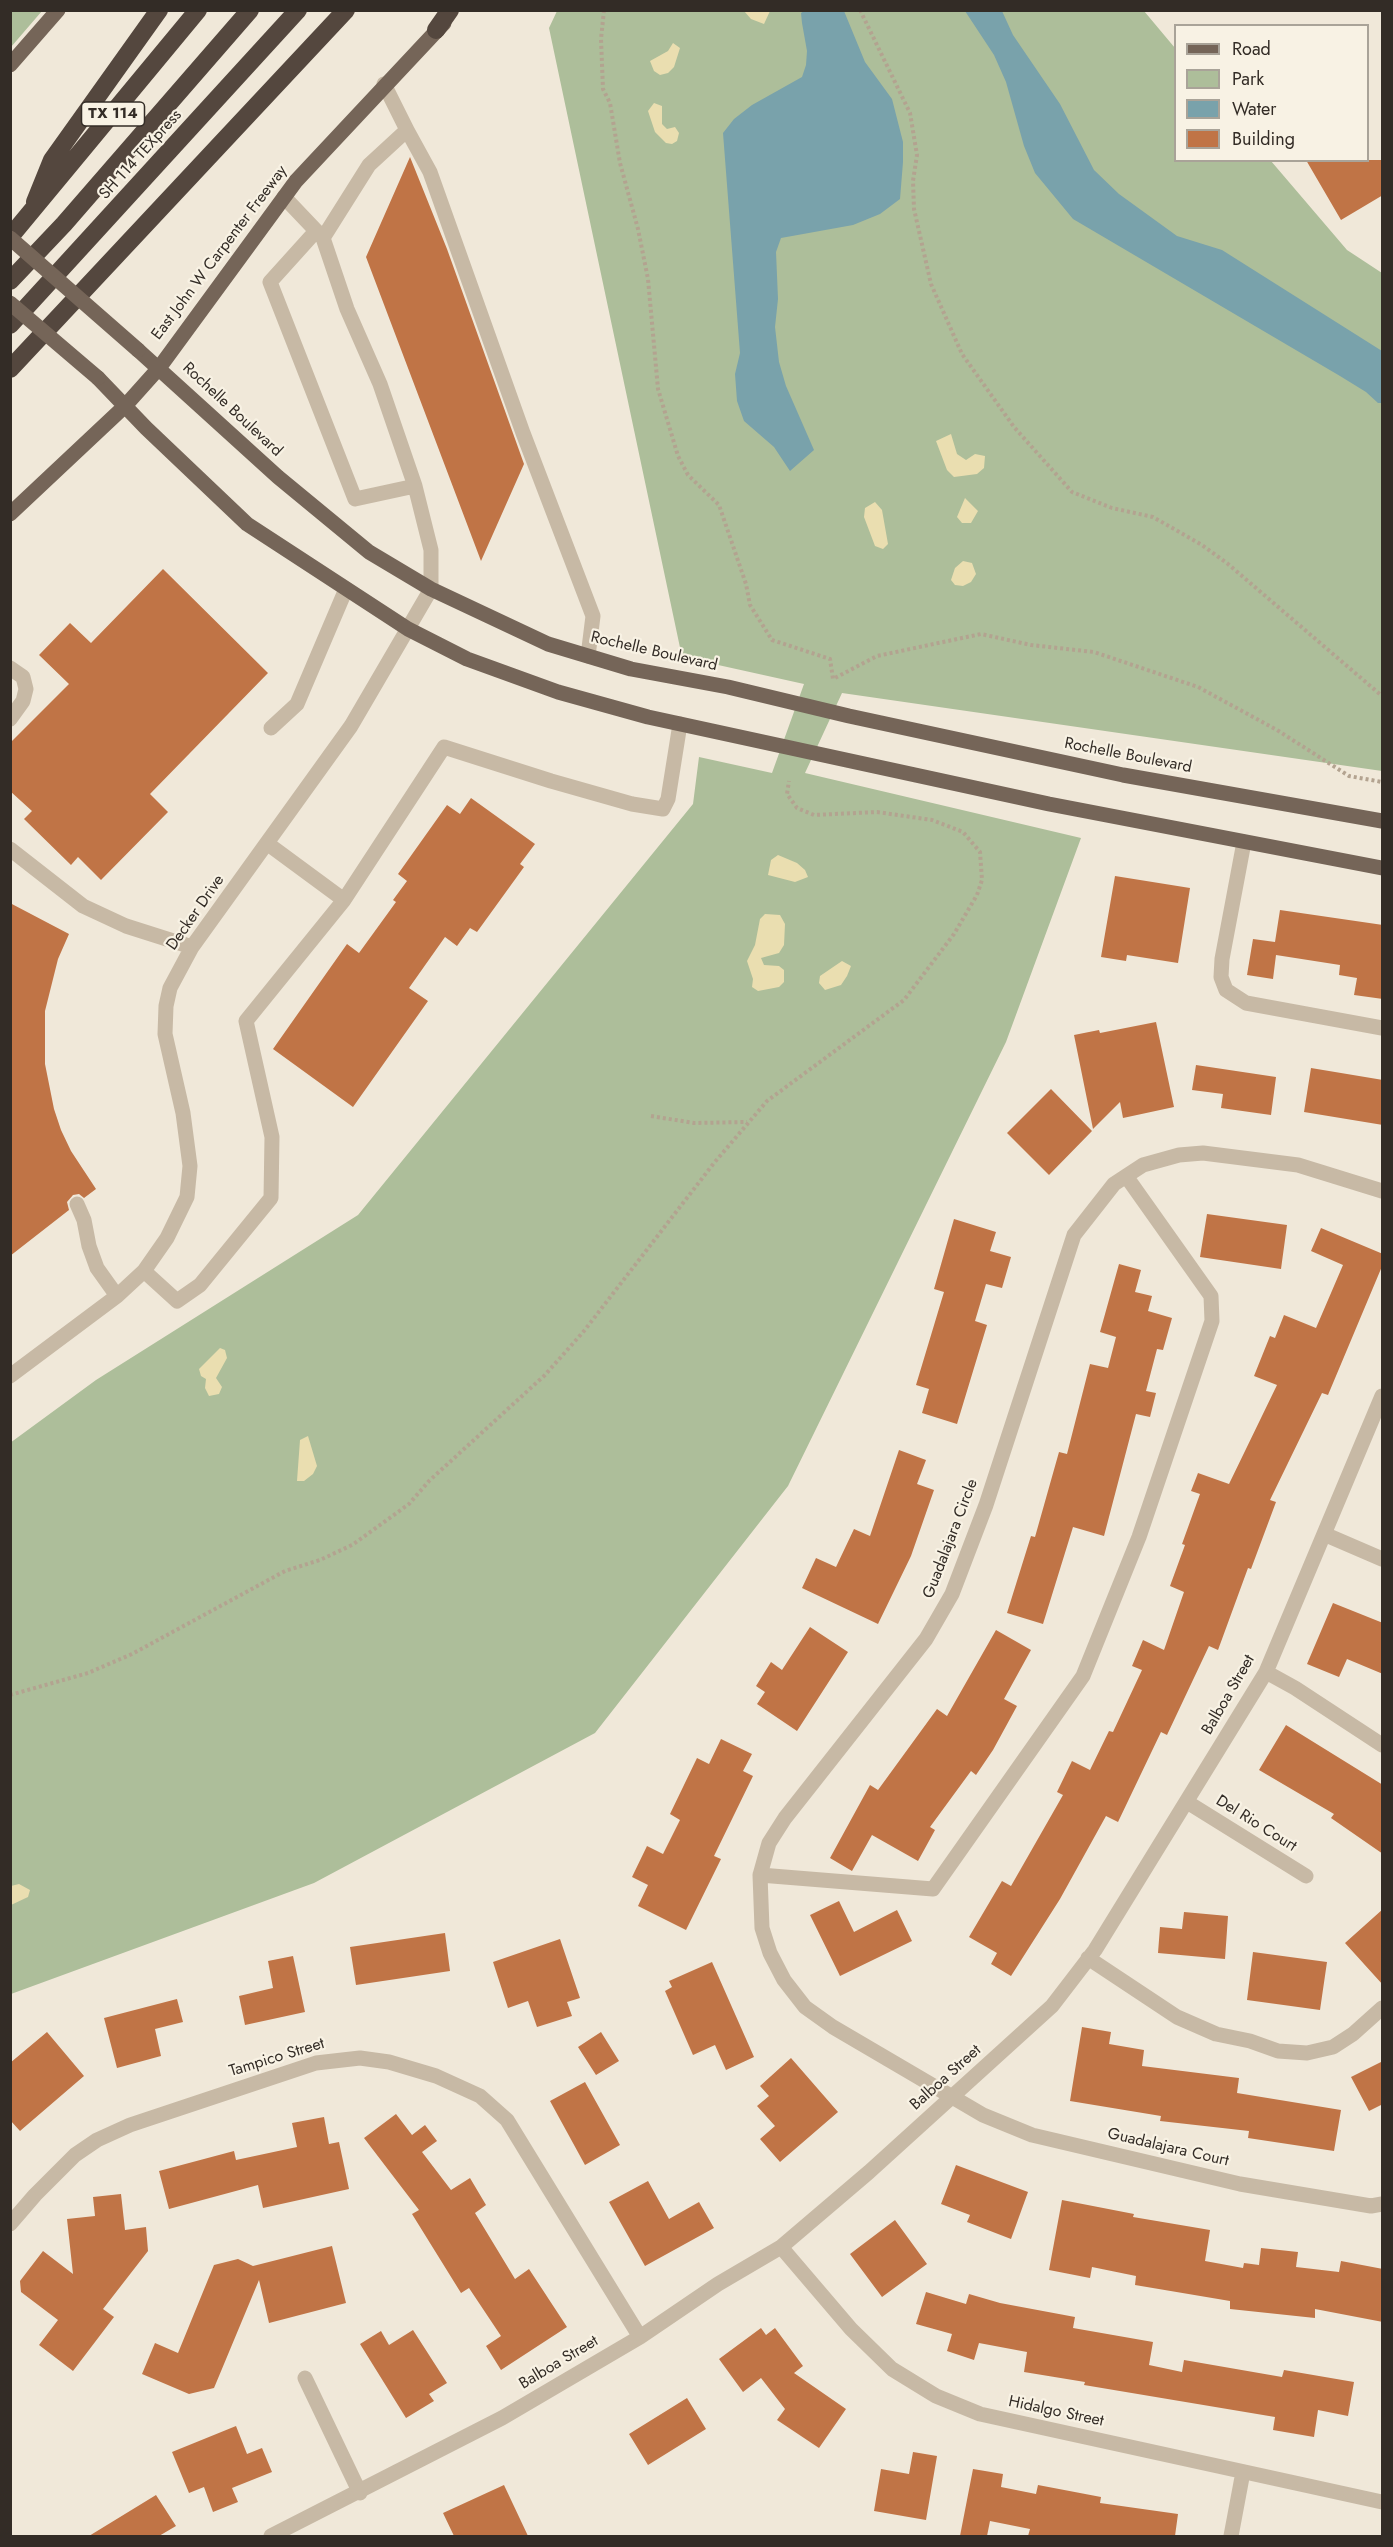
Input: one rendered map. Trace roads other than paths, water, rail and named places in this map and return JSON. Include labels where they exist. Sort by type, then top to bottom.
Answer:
[{"type":"highway","points":[[28,218],[52,160],[159,10]]},
{"type":"highway","name":"TX 114","points":[[10,238],[198,10]]},
{"type":"highway","name":"SH 114 TEXpress","points":[[10,281],[64,224],[250,10]]},
{"type":"highway","name":"SH 114 TEXpress","points":[[10,325],[300,10]]},
{"type":"highway","points":[[10,369],[346,10]]},
{"type":"highway","points":[[436,30],[450,10]]},
{"type":"main road","points":[[10,66],[58,10]]},
{"type":"main road","name":"East John W Carpenter Freeway","points":[[10,514],[125,406],[159,368],[284,196],[384,84],[456,10]]},
{"type":"main road","name":"Rochelle Boulevard","points":[[10,238],[159,368],[278,477],[369,552],[431,589],[548,645],[631,669],[728,687],[849,717],[1123,775],[1383,821]]},
{"type":"main road","points":[[10,303],[98,378],[247,524],[408,629],[467,659],[558,692],[680,724],[1244,842],[1383,868]]},
{"type":"street","points":[[384,84],[430,172],[523,433],[593,616],[588,656]]},
{"type":"street","points":[[407,130],[369,165],[320,234],[270,282],[355,499],[415,486]]},
{"type":"street","points":[[284,196],[320,234],[347,309],[380,384],[415,486],[431,550],[431,589]]},
{"type":"street","points":[[272,728],[297,704],[346,589]]},
{"type":"street","name":"Decker Drive","points":[[10,1376],[117,1296],[144,1271],[167,1238],[187,1197],[189,1155],[183,1113],[165,1034],[166,1005],[170,988],[192,947],[351,726],[431,589]]},
{"type":"street","points":[[10,668],[23,677],[26,689],[23,701],[10,719]]},
{"type":"street","points":[[144,1271],[177,1300],[200,1285],[271,1198],[272,1137],[246,1021],[344,900],[444,747],[632,804],[663,809],[668,799],[680,724]]},
{"type":"street","points":[[1244,842],[1222,959],[1221,976],[1226,990],[1246,1004],[1383,1028]]},
{"type":"street","points":[[268,844],[344,900]]},
{"type":"street","points":[[10,849],[83,906],[126,926],[192,947]]},
{"type":"street","name":"Guadalajara Circle","points":[[952,2098],[833,2027],[805,2007],[784,1980],[770,1953],[762,1928],[760,1875],[769,1844],[785,1818],[926,1639],[952,1594],[986,1505],[1074,1235],[1114,1184],[1143,1165],[1179,1155],[1203,1153],[1298,1165],[1383,1191]]},
{"type":"street","points":[[760,1875],[933,1889],[1083,1676],[1139,1537],[1212,1321],[1211,1296],[1126,1176]]},
{"type":"street","points":[[77,1204],[84,1220],[89,1246],[97,1268],[117,1296]]},
{"type":"street","name":"Balboa Street","points":[[271,2536],[360,2493],[502,2418],[640,2337],[718,2284],[781,2247],[952,2098],[1052,2006],[1088,1958],[1266,1672],[1383,1396]]},
{"type":"street","points":[[1324,1534],[1383,1559]]},
{"type":"street","points":[[1266,1672],[1305,1693],[1383,1745]]},
{"type":"street","name":"Del Rio Court","points":[[1187,1802],[1306,1876]]},
{"type":"street","points":[[1088,1958],[1177,2017],[1216,2034],[1250,2041],[1278,2051],[1307,2053],[1333,2047],[1353,2034],[1383,2008]]},
{"type":"street","name":"Tampico Street","points":[[10,2224],[75,2155],[96,2140],[130,2125],[316,2062],[360,2058],[389,2062],[436,2076],[480,2096],[507,2120],[640,2337]]},
{"type":"street","name":"Guadalajara Court","points":[[952,2098],[983,2115],[1032,2135],[1240,2184],[1371,2206],[1383,2204]]},
{"type":"street","name":"Hidalgo Street","points":[[781,2247],[851,2329],[892,2369],[936,2396],[980,2414],[1383,2502]]},
{"type":"street","points":[[306,2378],[360,2493]]},
{"type":"street","points":[[1231,2536],[1243,2472]]},
{"type":"water","points":[[804,11],[844,11],[865,62],[892,99],[903,142],[903,162],[900,199],[880,214],[853,225],[781,238],[776,252],[778,299],[775,327],[779,362],[786,386],[814,450],[790,471],[774,447],[744,421],[737,401],[735,374],[740,353],[723,133],[734,119],[752,105],[802,77],[807,51],[801,13]]},
{"type":"water","points":[[965,11],[1002,11],[1013,35],[1060,104],[1094,170],[1119,194],[1177,236],[1222,250],[1382,351],[1382,403],[1378,403],[1366,392],[1340,376],[1073,219],[1035,173],[1024,146],[1006,82],[994,55]]}]
